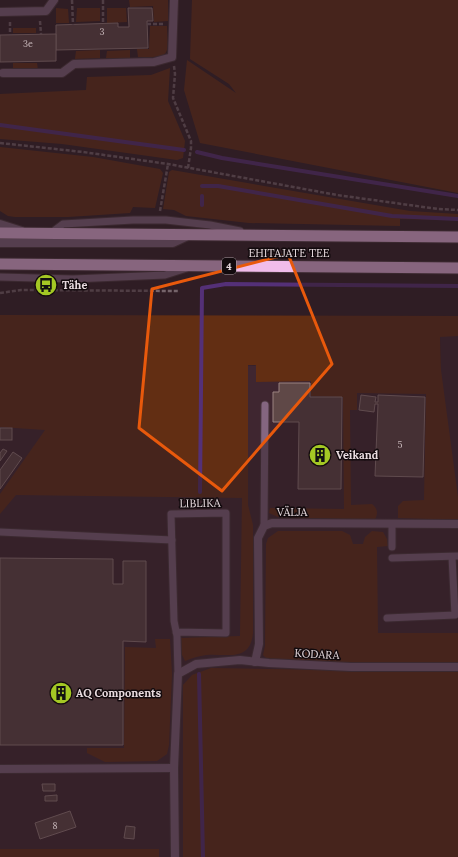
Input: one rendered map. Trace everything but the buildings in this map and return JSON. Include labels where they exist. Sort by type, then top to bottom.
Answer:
[{"type":"highway","name":"EHITAJATE TEE","points":[[0,233],[458,237]]},
{"type":"highway","name":"EHITAJATE TEE","points":[[0,264],[458,268]]},
{"type":"street","points":[[0,12],[46,10],[54,0]]},
{"type":"street","points":[[3,73],[62,73],[74,64],[154,62],[172,57],[174,0]]},
{"type":"street","points":[[0,224],[32,234]]},
{"type":"street","points":[[0,243],[173,243],[190,234]]},
{"type":"street","name":"VÄLJA","points":[[255,662],[259,644],[258,538],[264,526],[272,523],[458,524]]},
{"type":"street","name":"KODARA","points":[[178,674],[196,664],[240,660],[350,667],[458,667]]},
{"type":"street","name":"LIBLIKA","points":[[175,857],[174,768],[178,674]]},
{"type":"street","points":[[0,770],[174,768]]},
{"type":"lane","points":[[50,233],[62,224],[133,220],[166,220],[210,225],[256,235]]},
{"type":"lane","points":[[0,277],[73,278],[165,275],[194,266]]},
{"type":"lane","points":[[264,526],[266,405]]},
{"type":"lane","name":"LIBLIKA","points":[[176,632],[226,632],[226,513],[171,514],[174,621],[178,674]]},
{"type":"lane","points":[[392,524],[392,547]]},
{"type":"lane","points":[[0,532],[172,540]]},
{"type":"lane","points":[[387,618],[454,615],[455,556],[392,558]]},
{"type":"path","points":[[72,0],[73,25]]},
{"type":"path","points":[[103,0],[103,24]]},
{"type":"path","points":[[9,12],[10,35]]},
{"type":"path","points":[[147,24],[173,24]]},
{"type":"path","points":[[172,57],[175,74],[174,98],[191,141],[188,168]]},
{"type":"path","points":[[0,143],[84,152],[168,164],[345,196],[438,209],[458,210]]},
{"type":"path","points":[[160,213],[168,164]]},
{"type":"path","points":[[0,293],[21,290],[178,291]]},
{"type":"highlighted area","points":[[288,254],[332,364],[222,491],[139,428],[152,289]]},
{"type":"shaded area","points":[[129,0],[168,0],[168,21],[154,22],[153,6],[130,7]]},
{"type":"shaded area","points":[[192,0],[458,0],[458,193],[200,143],[184,90],[187,60],[236,93],[229,84],[190,59]]},
{"type":"shaded area","points":[[56,8],[68,9],[69,23],[56,23]]},
{"type":"shaded area","points":[[77,8],[100,8],[100,21],[76,22]]},
{"type":"shaded area","points":[[107,8],[126,8],[127,22],[107,23]]},
{"type":"shaded area","points":[[150,26],[167,26],[167,50],[162,56],[138,57],[137,49],[149,49]]},
{"type":"shaded area","points":[[13,28],[36,28],[36,33],[13,33]]},
{"type":"shaded area","points":[[100,50],[100,58],[75,59],[76,51]]},
{"type":"shaded area","points":[[130,50],[130,58],[106,58],[107,51]]},
{"type":"shaded area","points":[[13,63],[37,63],[38,70],[13,70]]},
{"type":"shaded area","points":[[170,68],[168,101],[185,141],[183,158],[177,160],[62,144],[0,139],[0,94],[86,90],[87,77],[151,75]]},
{"type":"shaded area","points":[[0,147],[93,157],[160,169],[163,173],[155,208],[133,207],[130,213],[68,217],[8,216],[0,211]]},
{"type":"shaded area","points":[[172,170],[410,211],[458,214],[458,220],[400,219],[400,226],[249,223],[186,216],[174,210],[163,209],[169,172]]},
{"type":"shaded area","points":[[0,315],[458,316],[458,336],[440,337],[441,370],[458,497],[458,520],[398,518],[398,506],[403,501],[424,500],[426,394],[357,393],[357,410],[350,410],[351,505],[372,504],[377,511],[375,520],[278,517],[269,513],[270,508],[344,509],[343,397],[311,396],[311,381],[256,382],[256,365],[248,365],[248,505],[253,525],[253,633],[251,642],[247,649],[242,653],[229,655],[206,655],[185,661],[181,653],[181,638],[240,636],[242,498],[16,495],[0,514],[0,494],[45,430],[0,427]]},
{"type":"shaded area","points":[[440,336],[458,336],[458,857],[0,857],[0,359],[441,370]]},
{"type":"shaded area","points":[[278,531],[342,531],[350,535],[353,544],[363,544],[365,537],[372,531],[383,532],[387,539],[388,546],[377,547],[378,633],[458,633],[458,662],[349,663],[268,660],[263,655],[265,646],[266,544],[268,538]]},
{"type":"shaded area","points":[[155,639],[170,639],[172,674],[169,745],[167,754],[157,761],[105,762],[87,753],[87,748],[124,748],[125,647],[156,648]]},
{"type":"shaded area","points":[[211,668],[458,672],[458,857],[183,857],[183,685],[192,675]]},
{"type":"shaded area","points":[[0,849],[159,849],[159,857],[0,857]]},
{"type":"waterway","points":[[0,125],[184,150]]},
{"type":"waterway","points":[[197,152],[222,158],[458,196]]},
{"type":"waterway","points":[[202,186],[218,186],[392,216],[458,219]]},
{"type":"waterway","points":[[202,196],[202,205]]},
{"type":"waterway","points":[[200,492],[202,288],[226,284],[458,286]]},
{"type":"waterway","points":[[199,674],[203,857]]},
{"type":"place","name":"Tähe","points":[[46,285]]},
{"type":"place","name":"Veikand","points":[[320,455]]},
{"type":"place","name":"AQ Components","points":[[61,693]]}]
